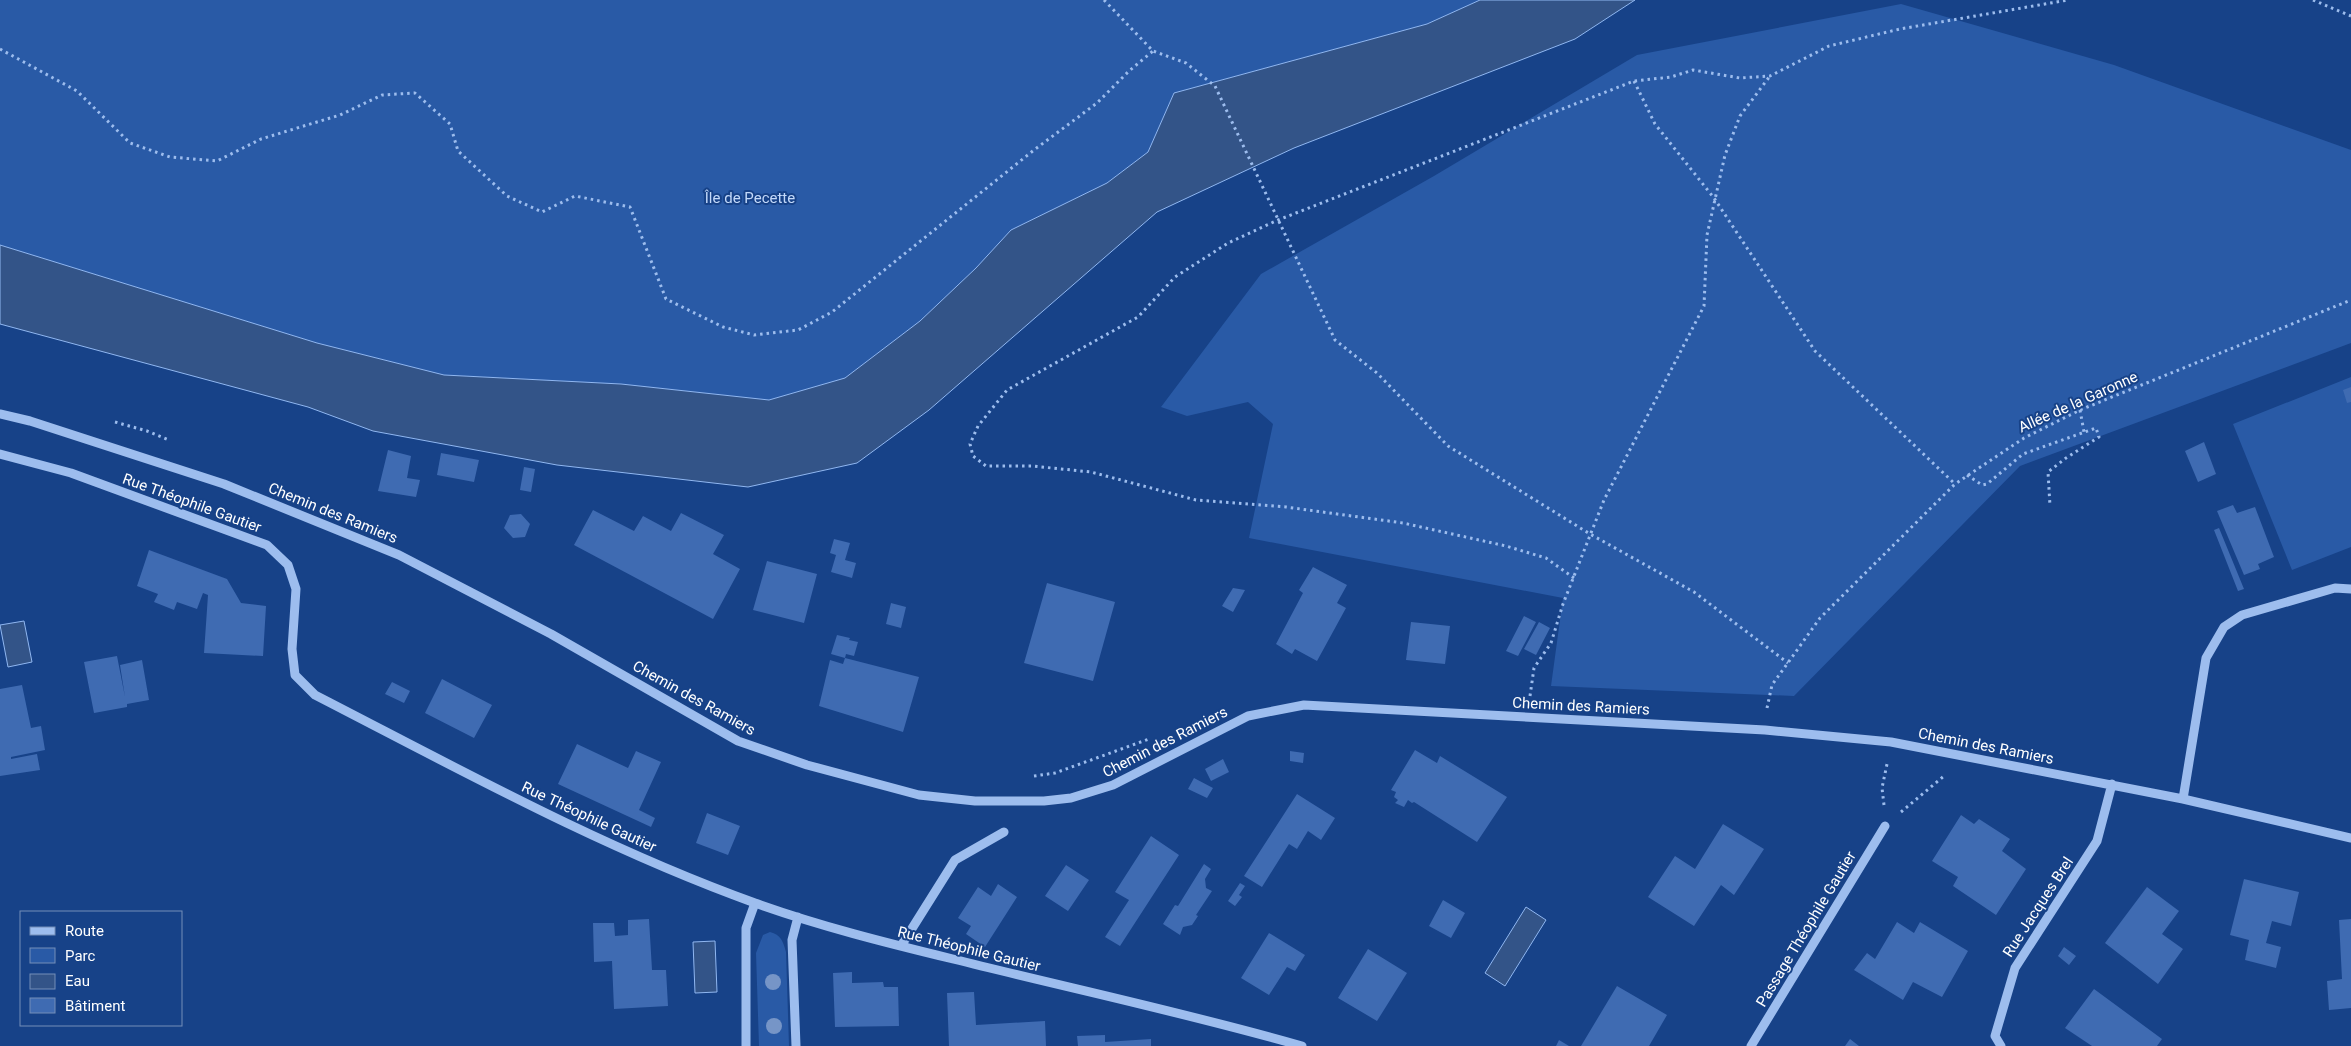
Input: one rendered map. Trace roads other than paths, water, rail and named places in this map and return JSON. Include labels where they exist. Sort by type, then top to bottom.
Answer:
[{"type":"street","name":"Chemin des Ramiers","points":[[0,414],[30,421],[224,484],[399,555],[551,634],[738,740],[807,765],[919,795],[976,801],[1044,802],[1071,798],[1113,785],[1248,716],[1304,705],[1765,730],[1891,742],[2112,784],[2351,838]]},
{"type":"street","name":"Rue Théophile Gautier","points":[[0,454],[71,473],[267,545],[288,565],[296,589],[292,650],[295,675],[315,695],[526,804],[634,854],[755,903],[798,917],[901,946],[1302,1046]]},
{"type":"street","points":[[2183,799],[2206,658],[2224,627],[2242,615],[2335,588],[2351,589]]},
{"type":"street","name":"Rue Jacques Brel","points":[[2001,1046],[1995,1036],[2015,968],[2097,840],[2112,784]]},
{"type":"street","name":"Passage Théophile Gautier","points":[[1751,1046],[1885,826]]},
{"type":"street","points":[[901,946],[955,860],[1004,832]]},
{"type":"street","points":[[746,1046],[746,928],[755,903]]},
{"type":"street","points":[[796,1046],[792,940],[798,917]]},
{"type":"water","points":[[1480,0],[1635,0],[1575,39],[1294,148],[1157,212],[929,410],[857,463],[748,487],[557,465],[373,431],[308,407],[0,324],[0,245],[317,343],[444,375],[621,384],[769,400],[845,378],[920,321],[976,268],[1011,230],[1107,183],[1148,152],[1174,93],[1427,24]]},
{"type":"water","points":[[24,621],[32,662],[8,667],[0,625]]},
{"type":"water","points":[[1526,907],[1546,920],[1505,986],[1485,973]]},
{"type":"water","points":[[715,941],[717,992],[695,993],[693,942]]},
{"type":"park label","name":"Île de Pecette","points":[[750,198]]}]
